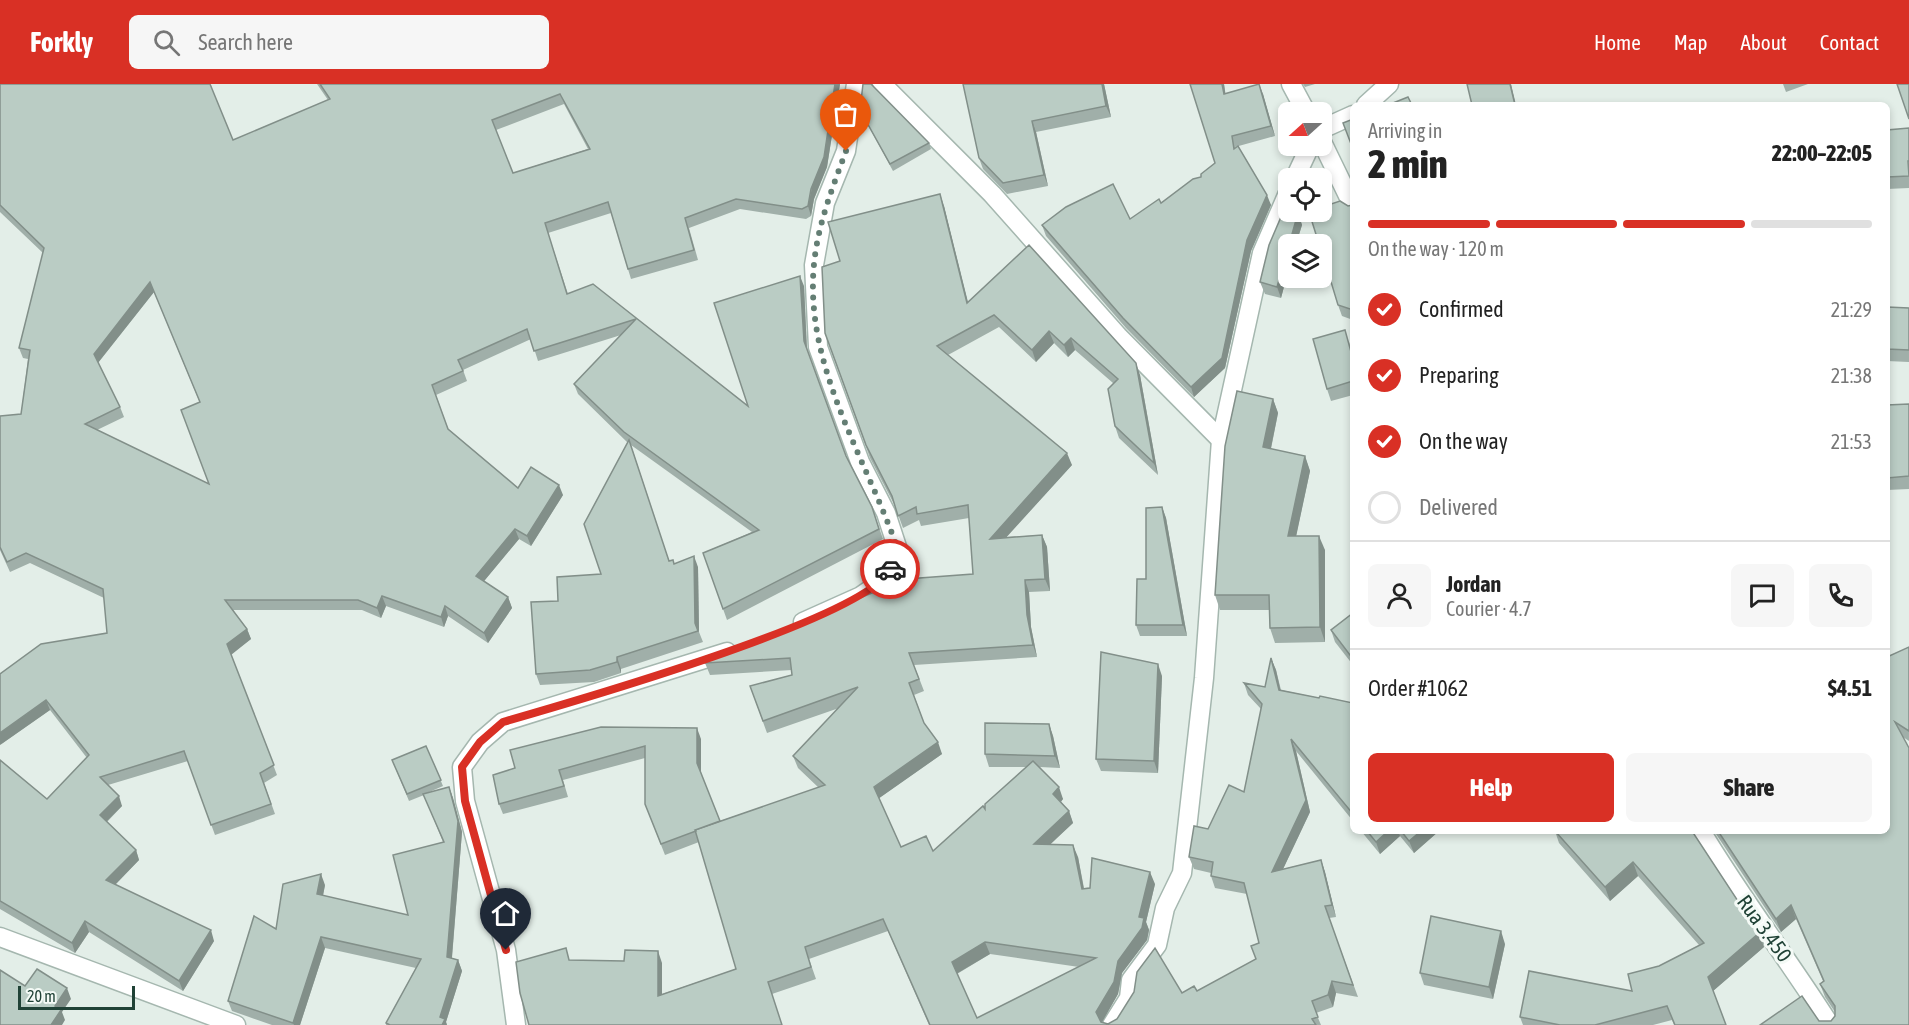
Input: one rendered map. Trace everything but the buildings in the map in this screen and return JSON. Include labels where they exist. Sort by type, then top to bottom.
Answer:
[{"type":"street","points":[[787,629],[861,597],[886,578],[898,550],[886,513],[860,462],[818,347],[814,265],[825,203],[846,151],[856,84]]},
{"type":"street","points":[[882,84],[992,194],[1118,336],[1221,440]]},
{"type":"street","points":[[1290,84],[1300,102]]},
{"type":"street","points":[[1369,102],[1389,84]]},
{"type":"street","points":[[1332,124],[1350,116]]},
{"type":"street","points":[[1329,156],[1350,201]]},
{"type":"street","points":[[1113,1025],[1129,998],[1131,980],[1157,945],[1165,908],[1182,873],[1204,678],[1221,440],[1262,253],[1278,217]]},
{"type":"street","points":[[516,1025],[506,950],[465,801],[462,767],[480,742],[503,722],[744,646]]},
{"type":"street","name":"Rua 3.450","points":[[1703,834],[1728,876],[1787,957],[1830,1025]]},
{"type":"street","points":[[0,937],[236,1025]]},
{"type":"way so far","points":[[846,151],[825,203],[818,236],[814,265],[818,347],[860,462],[886,513],[898,550],[890,569]]},
{"type":"route","points":[[506,950],[465,801],[462,767],[480,742],[503,722],[755,643],[861,597],[886,578],[890,569]]}]
